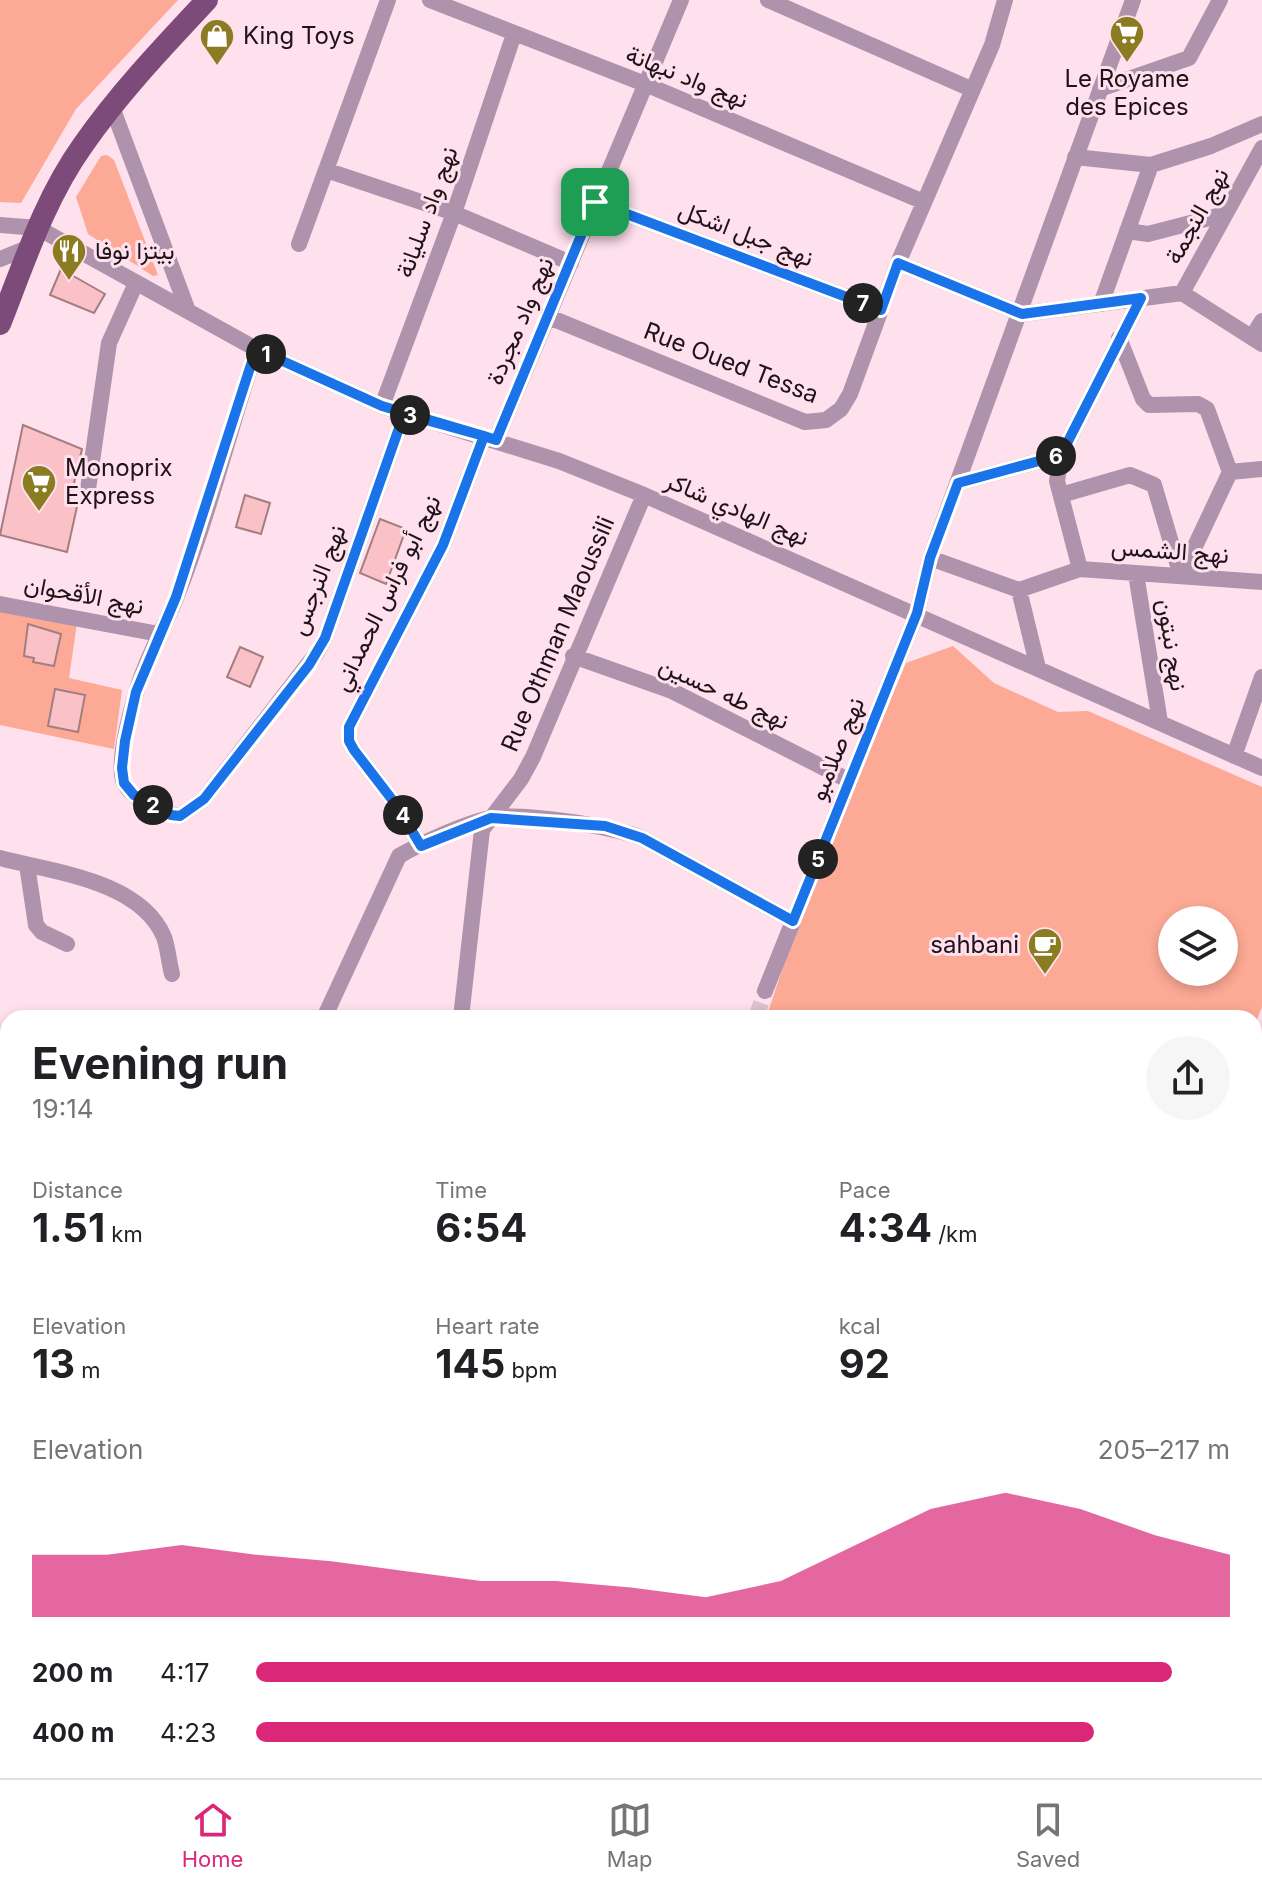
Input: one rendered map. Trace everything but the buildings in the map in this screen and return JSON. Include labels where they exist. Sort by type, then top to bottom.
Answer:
[{"type":"main road","points":[[0,324],[34,237],[82,146],[112,107],[207,0]]},
{"type":"street","points":[[299,244],[388,0]]},
{"type":"street","name":"نهج واد نبهانة","points":[[430,0],[645,84],[924,202]]},
{"type":"street","name":"نهج واد مجردة","points":[[490,438],[549,317],[681,0]]},
{"type":"street","points":[[768,0],[971,89]]},
{"type":"street","name":"Rue Oued Tessa","points":[[549,317],[812,423],[837,413],[846,400],[898,263],[992,45],[1005,0]]},
{"type":"street","name":"نهج صلامبو","points":[[765,991],[917,613],[930,558],[1022,314],[1133,0]]},
{"type":"street","points":[[1100,89],[1189,58],[1220,0]]},
{"type":"street","name":"نهج واد سليانة","points":[[382,406],[454,213],[514,34]]},
{"type":"street","points":[[112,107],[188,311]]},
{"type":"street","points":[[1075,157],[1151,165],[1211,146],[1262,124]]},
{"type":"street","name":"نهج النجمة","points":[[1022,314],[1182,293],[1262,148]]},
{"type":"street","points":[[1101,304],[1151,165]]},
{"type":"street","points":[[326,170],[454,213],[571,263]]},
{"type":"street","name":"نهج جبل اشكل","points":[[595,202],[881,310]]},
{"type":"street","points":[[1127,231],[1148,234],[1225,214]]},
{"type":"street","points":[[0,225],[34,237]]},
{"type":"street","points":[[0,259],[34,237]]},
{"type":"street","name":"نهج الهادي شاكر","points":[[34,237],[136,283],[256,349],[382,406],[490,438],[644,495],[1262,768]]},
{"type":"street","points":[[898,263],[1022,314]]},
{"type":"street","points":[[88,489],[109,343],[136,283]]},
{"type":"street","points":[[1182,293],[1257,340],[1262,321]]},
{"type":"street","name":"نهج الشمس","points":[[1141,298],[1061,455],[1057,481],[1080,569],[1262,582]]},
{"type":"street","points":[[1119,338],[1143,399],[1149,405],[1198,404],[1207,409],[1230,472],[1181,576]]},
{"type":"street","points":[[159,634],[176,597],[256,349]]},
{"type":"street","name":"نهج النرجس","points":[[159,634],[136,692],[122,768],[124,783],[134,795],[171,815],[180,816],[204,799],[309,665],[325,638],[404,414]]},
{"type":"street","name":"نهج أبو فراس الحمداني","points":[[421,846],[397,806],[354,750],[349,741],[349,727],[443,545],[490,438]]},
{"type":"street","points":[[958,483],[1061,455]]},
{"type":"street","points":[[1230,472],[1262,469]]},
{"type":"street","points":[[1061,495],[1130,475],[1154,485],[1181,576]]},
{"type":"street","name":"Rue Othman Maoussili","points":[[462,1010],[482,830],[521,779],[533,757],[573,656],[644,495]]},
{"type":"street","points":[[930,558],[1019,590],[1080,569]]},
{"type":"street","name":"نهج نبتون","points":[[1136,574],[1160,722]]},
{"type":"street","points":[[1019,590],[1038,668]]},
{"type":"street","name":"نهج الأقحوان","points":[[0,604],[159,634]]},
{"type":"street","name":"نهج طه حسين","points":[[573,656],[672,691],[850,781]]},
{"type":"street","points":[[1234,756],[1262,677]]},
{"type":"street","points":[[328,1010],[396,861],[421,846],[491,818],[584,823],[619,830],[642,838],[793,921]]},
{"type":"street","points":[[0,858],[101,886],[139,905],[164,938],[172,974]]},
{"type":"street","points":[[27,865],[36,925],[42,932],[67,944]]},
{"type":"shaded area","points":[[0,0],[178,0],[76,109],[21,203],[0,202]]},
{"type":"shaded area","points":[[107,155],[114,160],[158,275],[153,276],[88,234],[76,197],[101,156]]},
{"type":"shaded area","points":[[0,609],[77,623],[69,678],[122,690],[114,749],[0,725]]},
{"type":"shaded area","points":[[953,646],[994,683],[1058,712],[1088,711],[1262,787],[1261,1010],[769,1010],[797,925],[906,663]]},
{"type":"tunnel","points":[[759,1010],[765,991]]},
{"type":"place","name":"Le Royame des Epices","points":[[1127,64]]},
{"type":"place","name":"King Toys","points":[[217,67]]},
{"type":"place","name":"بيتزا نوفا","points":[[69,282]]},
{"type":"place","name":"Monoprix Express","points":[[39,513]]},
{"type":"place","name":"sahbani","points":[[1045,976]]},
{"type":"route","points":[[595,202],[496,440],[484,436],[404,414],[382,406],[256,349],[176,597],[136,692],[122,768],[124,783],[134,795],[171,815],[180,816],[204,799],[309,665],[325,638],[404,414],[484,436],[443,545],[349,727],[349,741],[354,750],[397,806],[421,846],[491,818],[605,826],[642,838],[793,921],[917,613],[930,558],[958,483],[1061,455],[1141,298],[1022,314],[898,263],[881,310],[595,202]]}]
